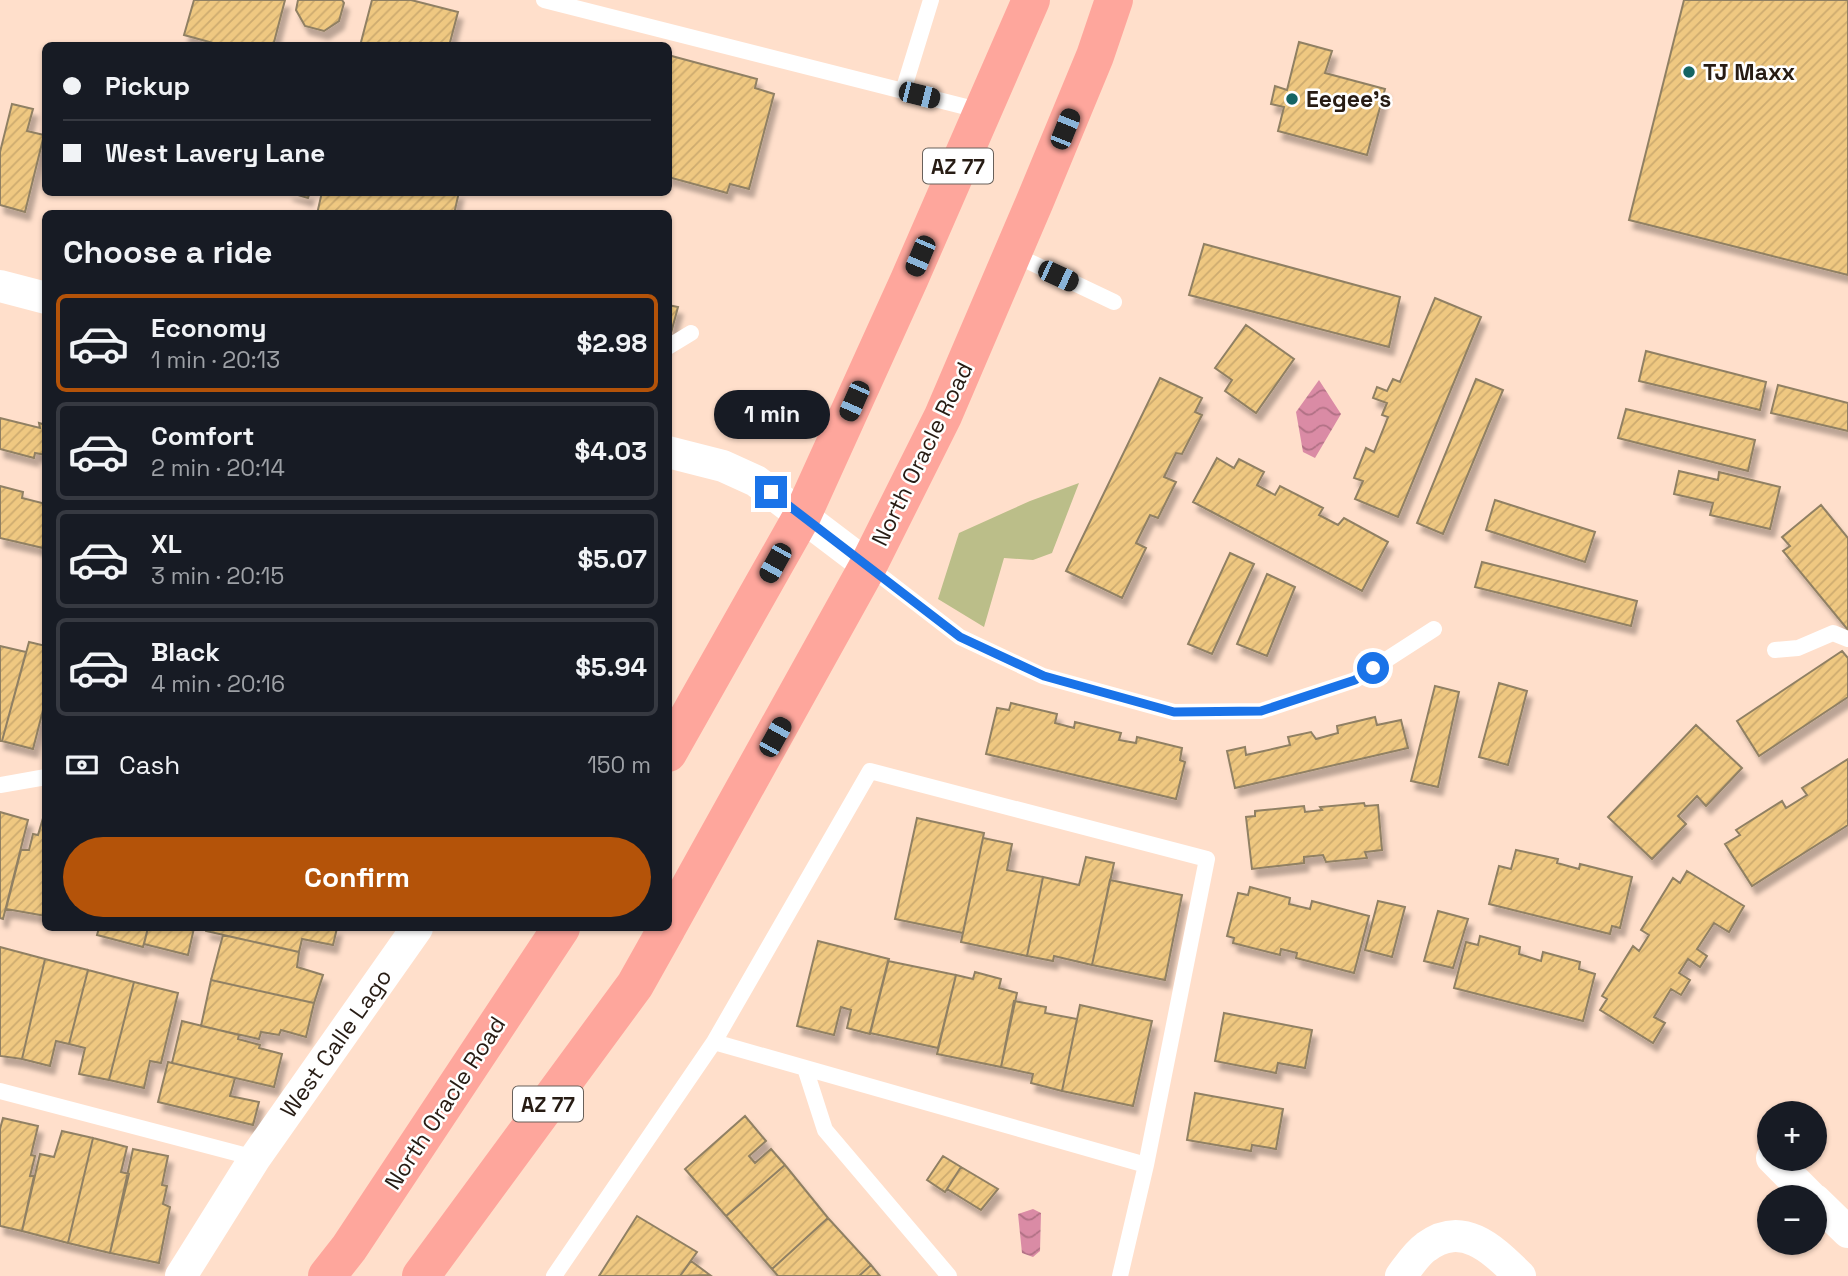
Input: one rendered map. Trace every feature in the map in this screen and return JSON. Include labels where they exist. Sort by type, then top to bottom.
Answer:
[{"type":"highway","name":"AZ 77","points":[[672,746],[802,516],[1031,0]]},
{"type":"highway","name":"North Oracle Road","points":[[672,920],[868,566],[943,416],[1095,56],[1114,0]]},
{"type":"highway","name":"North Oracle Road","points":[[327,1276],[349,1248],[559,931]]},
{"type":"highway","name":"North Oracle Road","points":[[421,1276],[635,985],[666,931]]},
{"type":"street","points":[[0,286],[42,297]]},
{"type":"street","points":[[672,453],[723,466],[755,481],[868,566]]},
{"type":"street","name":"West Calle Lago","points":[[181,1276],[255,1158],[414,931]]},
{"type":"street","points":[[1784,1171],[1799,1185]]},
{"type":"street","points":[[1827,1213],[1848,1233]]},
{"type":"street","points":[[1401,1276],[1425,1247],[1458,1236],[1489,1246],[1520,1276]]},
{"type":"lane","points":[[544,0],[982,111]]},
{"type":"lane","points":[[903,91],[931,0]]},
{"type":"lane","points":[[1013,254],[1114,302]]},
{"type":"lane","points":[[672,345],[691,333]]},
{"type":"lane","points":[[868,566],[960,637],[1044,676],[1174,712],[1261,711],[1355,680],[1434,629]]},
{"type":"lane","points":[[1775,650],[1798,648],[1833,633],[1848,639]]},
{"type":"lane","points":[[554,1276],[714,1042],[870,771],[1207,859],[1146,1165],[1120,1276]]},
{"type":"lane","points":[[0,785],[42,778]]},
{"type":"lane","points":[[714,1042],[1146,1165]]},
{"type":"lane","points":[[805,1068],[825,1130],[949,1276]]},
{"type":"lane","points":[[0,1091],[255,1158]]},
{"type":"green space","points":[[1079,483],[1052,553],[1033,560],[1004,558],[984,627],[938,599],[959,533],[1030,501]]},
{"type":"water","points":[[1319,380],[1341,414],[1315,458],[1303,452],[1296,412]]},
{"type":"water","points":[[1033,1209],[1041,1213],[1040,1251],[1033,1257],[1022,1253],[1018,1214]]},
{"type":"building","points":[[194,0],[285,0],[274,42],[209,42],[184,35]]},
{"type":"building","points":[[298,0],[342,0],[344,3],[339,21],[324,31],[305,26],[296,10]]},
{"type":"building","points":[[372,0],[411,0],[458,12],[450,42],[361,42]]},
{"type":"building","points":[[1684,0],[1848,0],[1848,275],[1629,220]]},
{"type":"building","points":[[1299,42],[1332,51],[1325,73],[1385,89],[1367,155],[1278,131],[1284,107],[1271,104],[1275,86],[1287,90]]},
{"type":"building","points":[[672,56],[757,79],[755,88],[774,94],[749,189],[730,184],[727,193],[672,178]]},
{"type":"building","points":[[12,104],[33,109],[27,131],[42,135],[42,143],[25,212],[0,205],[0,152]]},
{"type":"building","points":[[321,196],[458,196],[455,210],[318,210]]},
{"type":"building","points":[[1204,244],[1400,297],[1389,347],[1189,295]]},
{"type":"building","points":[[1435,298],[1481,317],[1398,517],[1355,499],[1363,481],[1354,478],[1366,448],[1374,452],[1388,417],[1382,415],[1387,403],[1373,398],[1377,387],[1387,391],[1393,379],[1400,382]]},
{"type":"building","points":[[672,306],[678,307],[672,329]]},
{"type":"building","points":[[1246,325],[1294,359],[1256,413],[1225,391],[1232,380],[1215,368]]},
{"type":"building","points":[[1646,351],[1766,382],[1760,410],[1639,381]]},
{"type":"building","points":[[1160,378],[1202,398],[1195,412],[1202,415],[1182,454],[1176,453],[1164,477],[1176,482],[1158,518],[1150,515],[1136,543],[1146,548],[1122,598],[1066,571]]},
{"type":"building","points":[[1476,379],[1503,390],[1443,534],[1417,523]]},
{"type":"building","points":[[1778,385],[1848,403],[1848,431],[1771,413]]},
{"type":"building","points":[[1626,409],[1755,440],[1748,471],[1618,438]]},
{"type":"building","points":[[0,418],[40,428],[39,423],[42,424],[42,454],[35,453],[34,458],[0,449]]},
{"type":"building","points":[[1217,458],[1234,468],[1239,459],[1264,472],[1257,485],[1275,495],[1280,486],[1323,508],[1319,515],[1338,525],[1344,518],[1388,542],[1362,591],[1193,502]]},
{"type":"building","points":[[1679,471],[1718,480],[1719,472],[1780,487],[1770,529],[1710,515],[1713,503],[1674,494]]},
{"type":"building","points":[[0,486],[23,492],[22,498],[42,503],[42,548],[0,538]]},
{"type":"building","points":[[1495,500],[1595,532],[1585,562],[1486,530]]},
{"type":"building","points":[[1821,505],[1848,538],[1848,630],[1783,551],[1790,546],[1782,537]]},
{"type":"building","points":[[1230,553],[1254,564],[1212,654],[1188,644]]},
{"type":"building","points":[[1482,562],[1637,601],[1631,626],[1475,587]]},
{"type":"building","points":[[1267,574],[1295,587],[1267,656],[1237,644]]},
{"type":"building","points":[[29,642],[42,645],[42,714],[33,749],[2,741]]},
{"type":"building","points":[[0,646],[26,652],[2,741],[0,741]]},
{"type":"building","points":[[1842,651],[1848,658],[1848,697],[1759,756],[1737,721]]},
{"type":"building","points":[[1499,683],[1527,691],[1508,765],[1479,757]]},
{"type":"building","points":[[1435,686],[1459,692],[1438,787],[1411,781]]},
{"type":"building","points":[[1011,703],[1057,714],[1055,723],[1074,728],[1075,722],[1121,733],[1119,740],[1136,743],[1137,737],[1182,748],[1180,760],[1185,762],[1176,799],[986,754],[997,708],[1009,710]]},
{"type":"building","points":[[1375,717],[1377,725],[1401,720],[1408,748],[1235,788],[1227,751],[1245,747],[1246,755],[1290,745],[1288,737],[1311,732],[1316,739],[1338,733],[1337,726]]},
{"type":"building","points":[[1696,725],[1742,768],[1706,806],[1697,796],[1678,816],[1686,824],[1652,859],[1608,817]]},
{"type":"building","points":[[1848,759],[1848,825],[1752,886],[1725,844],[1740,835],[1736,830],[1782,801],[1786,808],[1807,795],[1802,788]]},
{"type":"building","points":[[1364,803],[1365,806],[1378,805],[1382,850],[1365,852],[1367,858],[1326,862],[1323,855],[1304,857],[1304,863],[1252,869],[1246,817],[1255,816],[1255,811],[1304,806],[1305,812],[1322,810],[1320,807]]},
{"type":"building","points":[[0,812],[28,820],[3,919],[0,918]]},
{"type":"building","points":[[917,818],[984,833],[963,933],[895,919]]},
{"type":"building","points":[[42,822],[42,915],[6,909],[21,850],[29,850],[33,834],[38,835]]},
{"type":"building","points":[[983,838],[1012,844],[1007,870],[1043,877],[1027,956],[961,942]]},
{"type":"building","points":[[1516,850],[1558,859],[1557,863],[1579,869],[1580,864],[1632,877],[1620,928],[1612,926],[1610,934],[1489,904],[1499,866],[1511,869]]},
{"type":"building","points":[[1086,857],[1114,863],[1092,965],[1054,956],[1053,961],[1027,956],[1043,877],[1079,885]]},
{"type":"building","points":[[1687,871],[1744,906],[1729,932],[1714,923],[1697,949],[1707,956],[1700,967],[1688,959],[1679,973],[1690,980],[1681,995],[1671,989],[1654,1017],[1665,1023],[1653,1043],[1600,1010],[1607,999],[1602,996],[1633,946],[1639,951],[1649,935],[1641,930],[1673,878],[1680,883]]},
{"type":"building","points":[[1110,880],[1182,895],[1165,980],[1092,965]]},
{"type":"building","points":[[1250,887],[1290,898],[1289,904],[1310,909],[1312,901],[1369,916],[1354,973],[1296,958],[1297,953],[1281,949],[1280,955],[1233,943],[1234,938],[1227,936],[1238,893],[1248,895]]},
{"type":"building","points":[[1378,901],[1405,907],[1392,957],[1365,950]]},
{"type":"building","points":[[1438,911],[1468,919],[1453,968],[1424,961]]},
{"type":"building","points":[[98,931],[147,931],[143,947],[97,935]]},
{"type":"building","points":[[147,931],[193,931],[188,955],[144,944]]},
{"type":"building","points":[[206,931],[336,931],[333,945],[302,939],[299,952]]},
{"type":"building","points":[[223,935],[299,952],[297,967],[323,975],[314,1003],[211,980]]},
{"type":"building","points":[[1480,936],[1520,947],[1519,954],[1541,961],[1543,952],[1580,962],[1579,969],[1595,974],[1583,1021],[1454,988],[1466,942],[1478,945]]},
{"type":"building","points":[[818,941],[889,959],[870,1034],[847,1028],[851,1010],[841,1007],[834,1035],[797,1026]]},
{"type":"building","points":[[0,947],[45,959],[22,1059],[0,1056]]},
{"type":"building","points":[[45,959],[88,970],[69,1044],[56,1041],[50,1066],[22,1059]]},
{"type":"building","points":[[888,961],[956,975],[938,1048],[870,1033]]},
{"type":"building","points":[[88,970],[134,982],[109,1080],[79,1074],[85,1048],[69,1044]]},
{"type":"building","points":[[975,972],[1001,979],[999,988],[1017,993],[1001,1067],[937,1054],[956,975],[973,979]]},
{"type":"building","points":[[211,980],[314,1003],[306,1037],[281,1030],[279,1035],[261,1032],[259,1039],[201,1026]]},
{"type":"building","points":[[134,982],[178,993],[161,1063],[150,1061],[144,1088],[109,1080]]},
{"type":"building","points":[[1014,1001],[1046,1007],[1045,1013],[1077,1019],[1062,1091],[1031,1083],[1033,1074],[1001,1067]]},
{"type":"building","points":[[1080,1005],[1152,1021],[1133,1106],[1062,1091]]},
{"type":"building","points":[[1224,1013],[1312,1030],[1305,1068],[1278,1063],[1276,1073],[1215,1061]]},
{"type":"building","points":[[182,1021],[239,1035],[238,1039],[282,1054],[274,1087],[172,1063]]},
{"type":"building","points":[[168,1062],[235,1078],[230,1096],[259,1102],[253,1125],[158,1102]]},
{"type":"building","points":[[1195,1093],[1283,1109],[1276,1149],[1252,1145],[1251,1151],[1187,1140]]},
{"type":"building","points":[[745,1116],[766,1141],[749,1156],[755,1163],[771,1149],[785,1165],[726,1216],[685,1169]]},
{"type":"building","points":[[3,1118],[38,1126],[31,1155],[35,1156],[30,1176],[34,1176],[22,1231],[0,1226],[0,1129]]},
{"type":"building","points":[[62,1131],[93,1138],[68,1243],[22,1231],[40,1154],[54,1157]]},
{"type":"building","points":[[93,1138],[127,1147],[121,1172],[129,1174],[110,1253],[68,1243]]},
{"type":"building","points":[[133,1149],[168,1156],[162,1185],[167,1186],[163,1204],[170,1207],[159,1263],[110,1253]]},
{"type":"building","points":[[943,1156],[961,1167],[945,1192],[927,1180]]},
{"type":"building","points":[[785,1165],[828,1218],[772,1269],[726,1216]]},
{"type":"building","points":[[961,1167],[998,1189],[981,1210],[947,1189]]},
{"type":"building","points":[[637,1216],[697,1252],[680,1276],[599,1276]]},
{"type":"building","points":[[828,1218],[871,1265],[859,1276],[778,1276],[772,1269]]},
{"type":"building","points":[[691,1261],[710,1275],[680,1276]]},
{"type":"building","points":[[871,1265],[880,1276],[859,1276]]},
{"type":"place","name":"TJ Maxx","points":[[1689,72]]},
{"type":"place","name":"Eegee's","points":[[1292,99]]},
{"type":"route","points":[[771,492],[960,637],[1044,676],[1174,712],[1261,711],[1355,680],[1373,668]]}]
